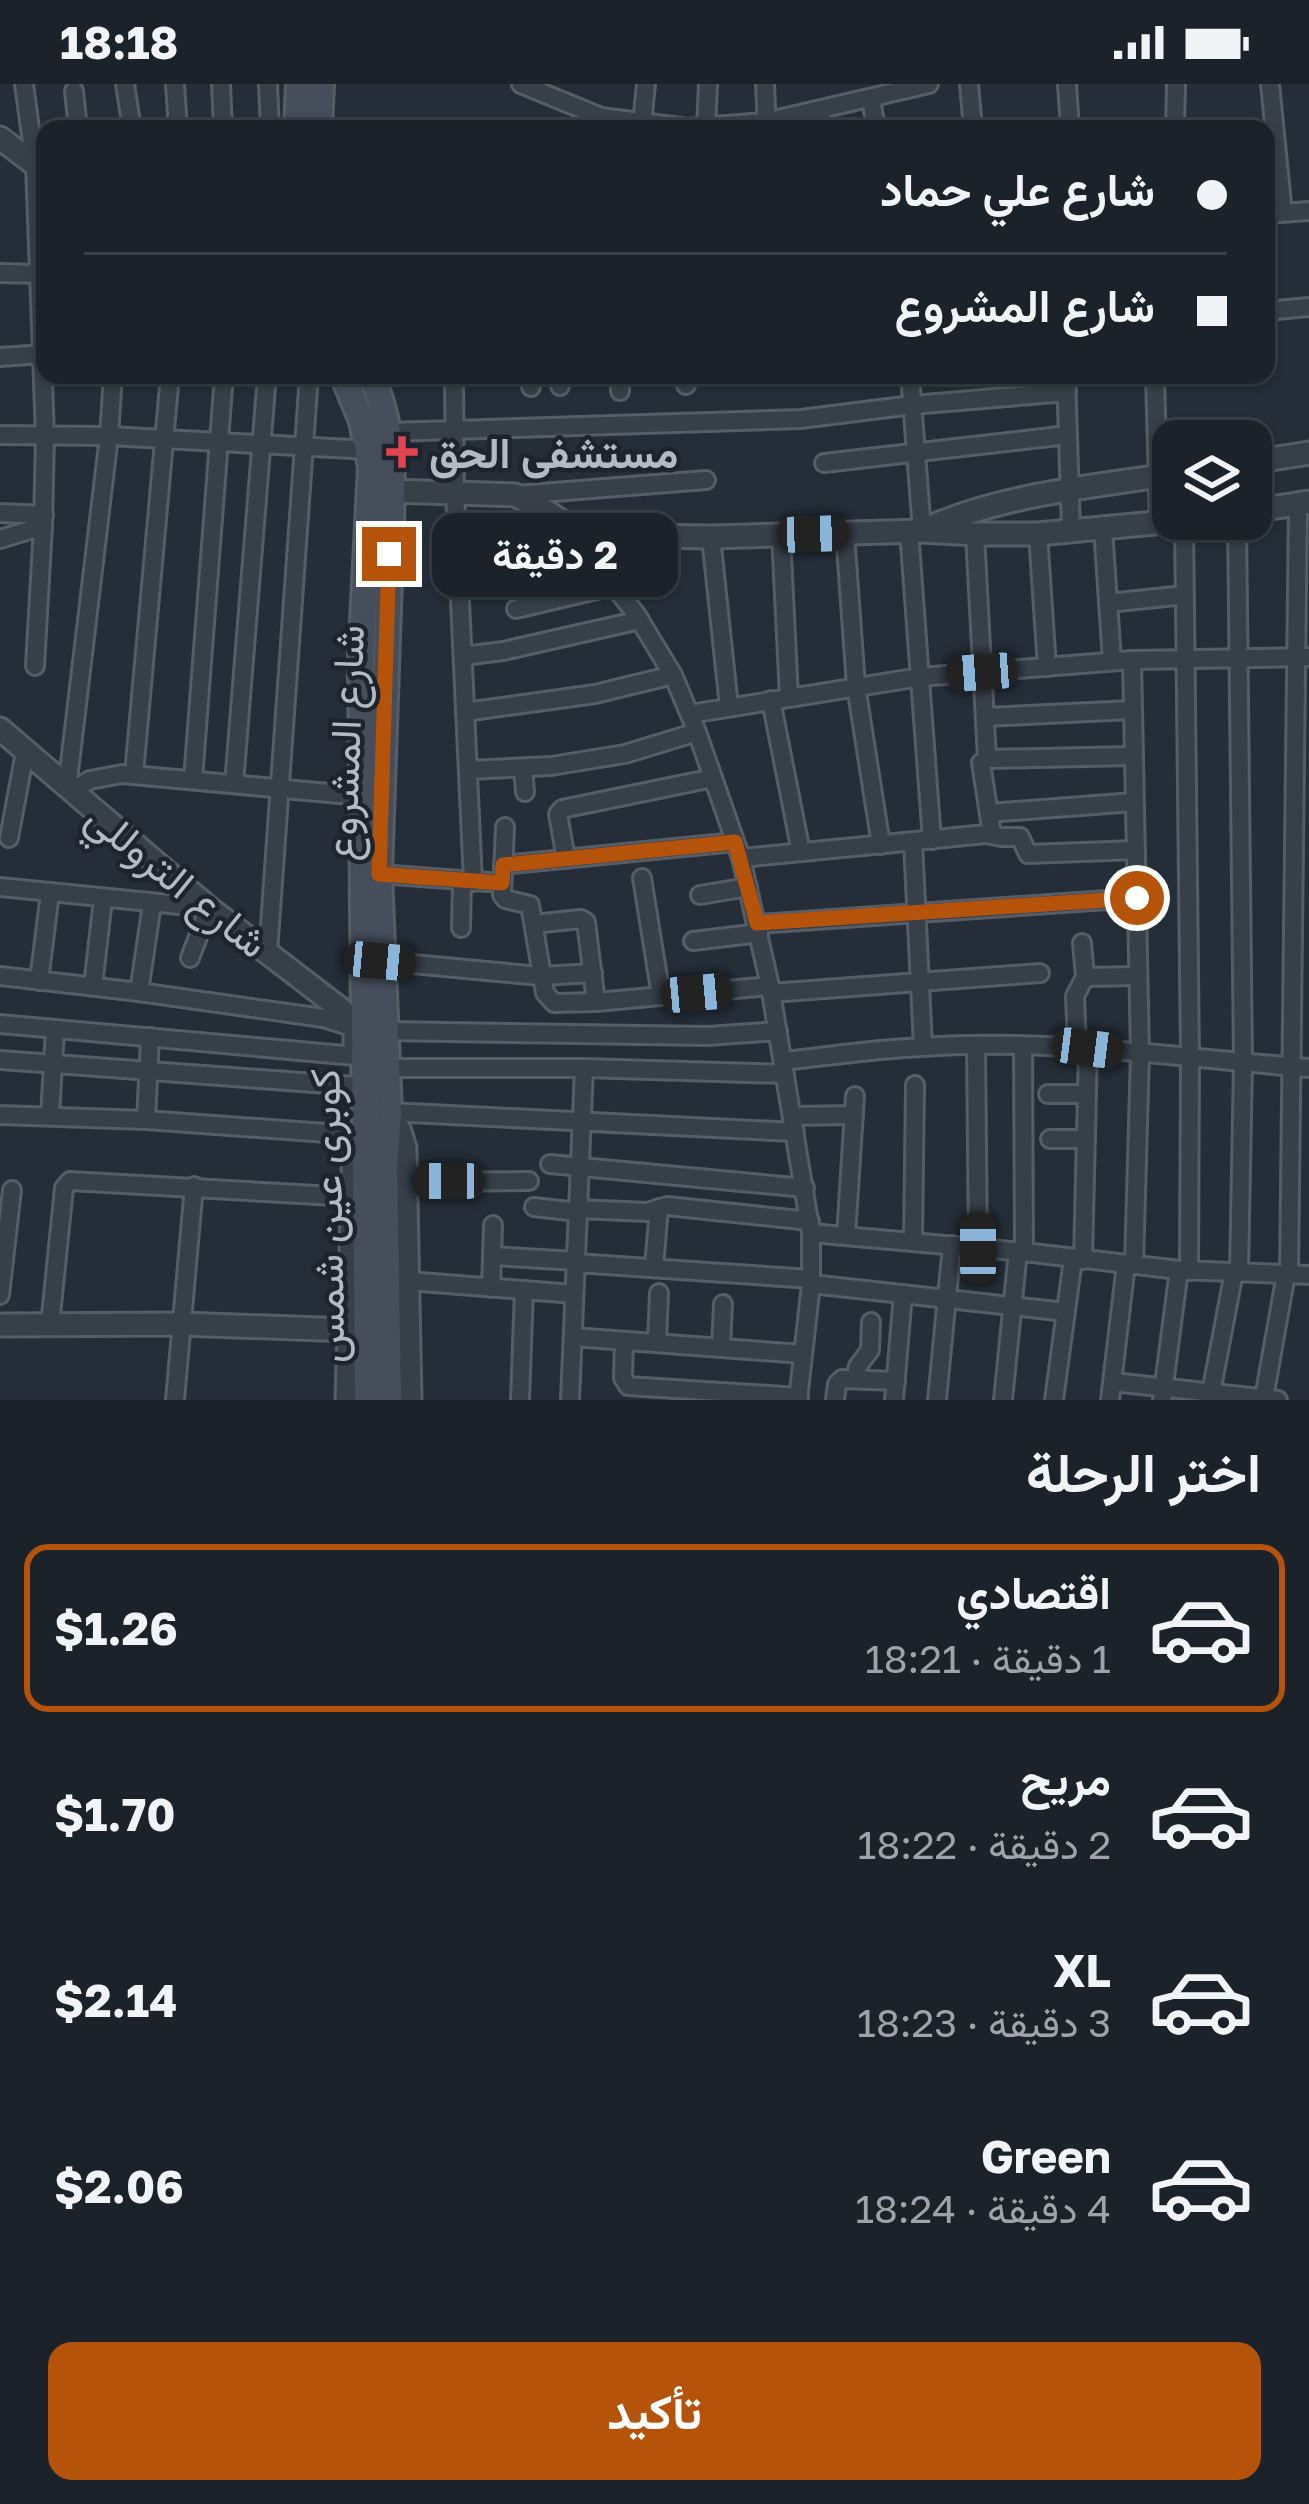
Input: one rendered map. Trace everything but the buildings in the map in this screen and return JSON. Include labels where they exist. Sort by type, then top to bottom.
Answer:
[{"type":"main road","points":[[297,120],[299,84]]},
{"type":"main road","points":[[319,120],[321,84]]},
{"type":"main road","name":"شارع المشروع","points":[[347,384],[362,421],[371,467],[361,660],[364,1036],[387,1068],[389,1112]]},
{"type":"main road","name":"شارع المشروع","points":[[364,1036],[380,961],[392,491],[390,432],[374,384]]},
{"type":"main road","name":"كوبرى عين شمس","points":[[364,1036],[359,1133],[367,1400]]},
{"type":"main road","name":"كوبرى عين شمس","points":[[388,1400],[385,1167],[389,1112]]},
{"type":"street","points":[[24,84],[36,147]]},
{"type":"street","points":[[125,84],[130,120]]},
{"type":"street","points":[[175,84],[177,120]]},
{"type":"street","points":[[221,84],[223,120]]},
{"type":"street","points":[[268,84],[270,120]]},
{"type":"street","points":[[521,84],[612,120]]},
{"type":"street","points":[[580,108],[583,84]]},
{"type":"street","points":[[632,120],[646,84]]},
{"type":"street","points":[[706,120],[708,84]]},
{"type":"street","points":[[766,84],[766,120]]},
{"type":"street","points":[[826,115],[835,84]]},
{"type":"street","points":[[826,115],[891,89],[929,84]]},
{"type":"street","points":[[968,84],[972,120]]},
{"type":"street","points":[[1066,84],[1069,120]]},
{"type":"street","points":[[1175,120],[1176,84]]},
{"type":"street","points":[[1270,84],[1271,120]]},
{"type":"street","points":[[74,91],[77,120]]},
{"type":"street","points":[[871,98],[875,120]]},
{"type":"street","points":[[0,138],[36,165]]},
{"type":"street","points":[[1275,214],[1309,211]]},
{"type":"street","points":[[0,273],[36,274]]},
{"type":"street","points":[[1275,310],[1309,307]]},
{"type":"street","points":[[0,357],[36,354]]},
{"type":"street","points":[[35,666],[43,520],[43,384]]},
{"type":"street","points":[[112,384],[69,789],[100,776],[134,774],[361,796]]},
{"type":"street","points":[[134,774],[169,384]]},
{"type":"street","points":[[193,780],[223,384]]},
{"type":"street","points":[[234,784],[265,384]]},
{"type":"street","points":[[268,953],[308,384]]},
{"type":"street","points":[[454,384],[469,770],[467,882],[461,928]]},
{"type":"street","points":[[910,384],[922,841],[916,911],[923,1046]]},
{"type":"street","points":[[390,432],[801,419],[1066,384],[1072,530]]},
{"type":"street","points":[[1156,384],[1159,420]]},
{"type":"street","points":[[0,435],[369,450]]},
{"type":"street","points":[[824,463],[1068,435]]},
{"type":"street","points":[[1272,459],[1309,453]]},
{"type":"street","points":[[915,531],[963,513],[1152,478]]},
{"type":"street","points":[[392,491],[515,495],[706,481]]},
{"type":"street","points":[[515,495],[581,535],[590,556],[640,620],[673,674],[748,887],[805,1188],[811,1282],[798,1398],[628,1386],[622,1378],[624,1341]]},
{"type":"street","points":[[1264,1399],[1287,1274],[1301,1067],[1304,503],[1272,508]]},
{"type":"street","points":[[0,513],[43,520]]},
{"type":"street","points":[[0,539],[43,520]]},
{"type":"street","points":[[457,525],[501,524]]},
{"type":"street","points":[[581,535],[1038,533],[1152,524]]},
{"type":"street","points":[[1103,528],[1112,661]]},
{"type":"street","points":[[845,533],[856,686],[881,845]]},
{"type":"street","points":[[1038,533],[1047,667]]},
{"type":"street","points":[[975,534],[987,759]]},
{"type":"street","points":[[781,535],[780,699],[801,853]]},
{"type":"street","points":[[711,537],[729,707]]},
{"type":"street","points":[[1163,1394],[1184,1270],[1190,1059],[1185,595],[1189,540]]},
{"type":"street","points":[[1220,1396],[1236,1272],[1243,1063],[1237,540]]},
{"type":"street","points":[[459,564],[536,569],[543,574],[563,571],[570,595]]},
{"type":"street","points":[[516,609],[614,586]]},
{"type":"street","points":[[1108,603],[1185,595]]},
{"type":"street","points":[[463,656],[640,620]]},
{"type":"street","points":[[469,770],[551,766],[625,754],[729,707],[920,677],[1132,659],[1303,657]]},
{"type":"street","points":[[1132,659],[1140,1054],[1130,1264],[1112,1391],[1278,1400]]},
{"type":"street","points":[[465,712],[595,694],[673,674]]},
{"type":"street","points":[[985,717],[1132,710]]},
{"type":"street","name":"شارع التروللي","points":[[0,729],[209,908],[342,1010],[364,1036]]},
{"type":"street","points":[[10,838],[26,752]]},
{"type":"street","points":[[992,834],[983,759],[1133,756]]},
{"type":"street","points":[[523,768],[525,792]]},
{"type":"street","points":[[566,859],[558,814],[562,809],[713,778]]},
{"type":"street","points":[[989,813],[1134,802]]},
{"type":"street","points":[[505,827],[503,897],[530,905],[543,984],[554,1003],[1040,973]]},
{"type":"street","points":[[379,874],[467,882],[566,859],[738,850],[801,853],[992,834],[1018,836],[1028,854],[1136,850]]},
{"type":"street","points":[[642,878],[661,996]]},
{"type":"street","points":[[0,887],[209,908],[190,958]]},
{"type":"street","points":[[700,895],[748,887]]},
{"type":"street","points":[[39,981],[50,893]]},
{"type":"street","points":[[693,941],[758,928],[916,911],[1137,898]]},
{"type":"street","points":[[93,986],[104,899]]},
{"type":"street","points":[[140,992],[152,904]]},
{"type":"street","points":[[534,924],[586,922],[596,1002]]},
{"type":"street","points":[[1054,1400],[1078,1260],[1086,1139],[1087,1094],[1075,996],[1085,976],[1082,943]]},
{"type":"street","points":[[380,961],[543,984],[593,974]]},
{"type":"street","points":[[0,976],[323,1018],[364,1036]]},
{"type":"street","points":[[1085,976],[1138,976]]},
{"type":"street","points":[[0,1024],[150,1037],[708,1036],[778,1031]]},
{"type":"street","points":[[50,1116],[56,1029]]},
{"type":"street","name":"شارع المشروع","points":[[347,1400],[352,1197],[359,1133],[355,1086],[364,1036]]},
{"type":"street","points":[[146,1120],[150,1037]]},
{"type":"street","points":[[387,1068],[784,1067],[923,1046],[1082,1048],[1301,1067]]},
{"type":"street","points":[[976,1046],[978,1248]]},
{"type":"street","points":[[1003,1400],[1021,1252],[1024,1046]]},
{"type":"street","points":[[0,1060],[355,1086]]},
{"type":"street","points":[[570,1400],[584,1068]]},
{"type":"street","points":[[913,1242],[915,1085]]},
{"type":"street","points":[[1048,1094],[1087,1094]]},
{"type":"street","points":[[389,1112],[581,1122],[793,1124],[854,1106],[846,1236]]},
{"type":"street","name":"شارع المشروع","points":[[389,1112],[405,1148],[410,1400]]},
{"type":"street","points":[[0,1115],[359,1133]]},
{"type":"street","points":[[1050,1138],[1086,1139]]},
{"type":"street","points":[[550,1164],[805,1188]]},
{"type":"street","points":[[50,1325],[64,1188],[74,1180],[352,1197]]},
{"type":"street","points":[[407,1182],[529,1181]]},
{"type":"street","points":[[175,1400],[194,1186]]},
{"type":"street","points":[[0,1295],[12,1190]]},
{"type":"street","points":[[534,1208],[646,1212],[667,1206],[846,1236],[1184,1270],[1309,1275]]},
{"type":"street","points":[[654,1267],[659,1208]]},
{"type":"street","points":[[491,1288],[493,1225]]},
{"type":"street","points":[[938,1400],[952,1246]]},
{"type":"street","points":[[492,1256],[811,1282],[1066,1312]]},
{"type":"street","points":[[408,1281],[574,1294]]},
{"type":"street","points":[[520,1400],[524,1290]]},
{"type":"street","points":[[657,1343],[659,1292]]},
{"type":"street","points":[[843,1388],[895,1390],[903,1294]]},
{"type":"street","points":[[721,1348],[723,1304]]},
{"type":"street","points":[[843,1388],[870,1350],[871,1322]]},
{"type":"street","points":[[0,1325],[182,1324],[349,1330]]},
{"type":"street","points":[[573,1337],[803,1354]]},
{"type":"place","name":"مستشفى الحق","points":[[402,452]]},
{"type":"route","points":[[389,554],[379,874],[502,883],[503,865],[735,842],[757,923],[1137,898]]}]
